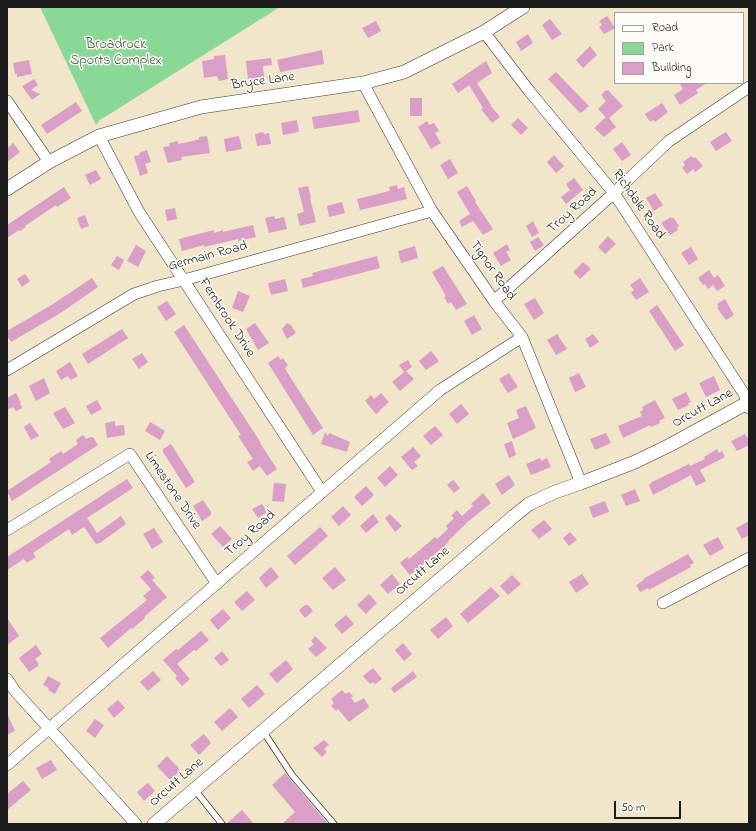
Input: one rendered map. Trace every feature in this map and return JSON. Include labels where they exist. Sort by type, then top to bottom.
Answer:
[{"type":"street","name":"Bryce Lane","points":[[7,189],[49,162],[99,136],[201,107],[363,83],[404,72],[484,32],[523,7]]},
{"type":"street","name":"Richdale Road","points":[[484,32],[530,92],[614,193],[744,394],[748,404]]},
{"type":"street","name":"Tignor Road","points":[[363,83],[432,211],[494,301],[522,337],[581,483]]},
{"type":"street","name":"Troy Road","points":[[494,301],[614,193],[669,141],[749,87]]},
{"type":"street","points":[[7,101],[49,162]]},
{"type":"street","name":"Fernbrook Drive","points":[[99,136],[139,212],[322,492]]},
{"type":"street","name":"Germain Road","points":[[7,370],[134,294],[158,286],[432,211]]},
{"type":"street","name":"Troy Road","points":[[7,765],[440,390],[522,337]]},
{"type":"street","name":"Orcutt Lane","points":[[154,824],[514,516],[539,499],[635,462],[748,404]]},
{"type":"street","name":"Limestone Drive","points":[[7,530],[130,454],[217,584]]},
{"type":"street","points":[[663,603],[749,558]]},
{"type":"street","points":[[7,680],[15,691],[136,824]]},
{"type":"lane","points":[[263,731],[292,775],[334,824]]},
{"type":"lane","points":[[195,789],[222,824]]},
{"type":"green space","name":"Broadrock Sports Complex","points":[[40,7],[280,7],[100,120],[96,125]]},
{"type":"building","points":[[607,16],[614,29],[604,34],[599,27],[602,25],[599,21]]},
{"type":"building","points":[[550,19],[562,34],[552,40],[542,25]]},
{"type":"building","points":[[376,21],[381,31],[368,38],[362,28]]},
{"type":"building","points":[[528,34],[533,43],[521,51],[516,42]]},
{"type":"building","points":[[590,46],[597,55],[583,68],[576,60]]},
{"type":"building","points":[[322,50],[324,64],[280,72],[277,60]]},
{"type":"building","points":[[225,55],[228,79],[219,81],[217,76],[204,78],[202,61],[214,59],[214,56]]},
{"type":"building","points":[[271,58],[272,65],[263,66],[264,77],[248,79],[246,61]]},
{"type":"building","points":[[29,60],[32,74],[17,77],[13,63]]},
{"type":"building","points":[[486,61],[492,73],[477,83],[490,105],[500,117],[492,123],[481,109],[483,108],[469,85],[458,93],[452,84]]},
{"type":"building","points":[[556,72],[589,106],[582,112],[580,113],[548,79]]},
{"type":"building","points":[[34,79],[38,85],[31,90],[40,94],[32,100],[22,86]]},
{"type":"building","points":[[680,84],[705,84],[696,90],[698,93],[680,105],[674,95],[683,89]]},
{"type":"building","points":[[608,90],[623,106],[609,118],[616,127],[604,137],[594,128],[606,117],[598,109],[606,101],[601,95]]},
{"type":"building","points":[[410,98],[422,98],[422,116],[410,116]]},
{"type":"building","points":[[76,102],[82,111],[47,134],[41,125]]},
{"type":"building","points":[[662,103],[668,112],[655,122],[654,120],[650,122],[645,114]]},
{"type":"building","points":[[358,110],[360,122],[314,129],[312,117]]},
{"type":"building","points":[[518,118],[528,128],[521,135],[511,125]]},
{"type":"building","points":[[297,120],[299,132],[283,135],[281,123]]},
{"type":"building","points":[[427,121],[429,125],[434,123],[439,131],[435,133],[441,143],[431,149],[418,127]]},
{"type":"building","points":[[263,132],[264,134],[269,133],[271,144],[257,146],[255,134]]},
{"type":"building","points":[[726,132],[732,141],[716,151],[710,142]]},
{"type":"building","points":[[207,136],[210,153],[181,157],[182,160],[168,163],[163,147],[170,146],[169,143],[178,141],[178,144]]},
{"type":"building","points":[[239,136],[242,149],[226,152],[224,139]]},
{"type":"building","points":[[622,142],[631,155],[622,161],[613,149]]},
{"type":"building","points":[[13,143],[20,152],[7,162],[7,148]]},
{"type":"building","points":[[147,150],[151,162],[145,164],[148,173],[140,176],[134,156],[140,155],[139,153]]},
{"type":"building","points":[[554,155],[564,166],[556,173],[547,162]]},
{"type":"building","points":[[691,156],[693,158],[695,157],[703,166],[695,172],[693,169],[687,174],[682,168],[685,165],[683,162]]},
{"type":"building","points":[[450,159],[458,173],[448,179],[440,165]]},
{"type":"building","points":[[96,170],[101,179],[90,185],[85,175]]},
{"type":"building","points":[[574,178],[583,190],[566,204],[561,197],[570,190],[566,184]]},
{"type":"building","points":[[397,185],[398,189],[404,187],[407,199],[360,210],[357,199],[389,191],[389,187]]},
{"type":"building","points":[[308,186],[316,222],[300,226],[297,214],[304,212],[298,188]]},
{"type":"building","points":[[467,186],[476,201],[475,202],[493,229],[483,235],[473,221],[462,227],[459,221],[470,214],[457,192]]},
{"type":"building","points":[[64,187],[71,198],[57,207],[56,205],[25,226],[26,227],[7,238],[7,225]]},
{"type":"building","points":[[655,193],[663,205],[654,211],[646,198]]},
{"type":"building","points":[[342,202],[345,213],[329,217],[327,206]]},
{"type":"building","points":[[175,208],[177,219],[167,221],[165,210]]},
{"type":"building","points":[[85,215],[89,226],[81,229],[77,218]]},
{"type":"building","points":[[274,216],[275,219],[284,217],[287,229],[269,233],[265,218]]},
{"type":"building","points":[[671,217],[672,219],[673,217],[679,226],[677,228],[678,230],[670,235],[661,223]]},
{"type":"building","points":[[533,221],[539,233],[532,237],[526,226]]},
{"type":"building","points":[[253,225],[256,237],[238,241],[238,239],[204,247],[204,245],[182,251],[179,239],[214,230],[214,233],[223,230],[223,232]]},
{"type":"building","points":[[608,236],[616,244],[605,254],[598,247]]},
{"type":"building","points":[[538,237],[544,245],[535,251],[530,242]]},
{"type":"building","points":[[507,244],[510,250],[506,252],[511,260],[501,266],[493,253]]},
{"type":"building","points":[[136,245],[146,251],[138,267],[127,261]]},
{"type":"building","points":[[415,246],[418,258],[401,263],[398,251]]},
{"type":"building","points":[[691,247],[698,259],[689,265],[681,253]]},
{"type":"building","points":[[117,256],[124,260],[119,270],[111,265]]},
{"type":"building","points":[[377,256],[380,268],[303,288],[301,279],[313,276],[312,273]]},
{"type":"building","points":[[583,262],[591,269],[580,279],[573,272]]},
{"type":"building","points":[[443,266],[467,304],[456,310],[451,302],[448,304],[444,297],[446,296],[432,272]]},
{"type":"building","points":[[709,270],[714,278],[718,275],[725,286],[717,291],[713,285],[708,289],[705,284],[703,285],[698,278]]},
{"type":"building","points":[[25,274],[30,281],[22,287],[17,279]]},
{"type":"building","points":[[92,278],[98,287],[59,314],[11,342],[7,336],[7,331],[53,304]]},
{"type":"building","points":[[640,278],[649,292],[636,300],[631,293],[634,290],[630,285]]},
{"type":"building","points":[[285,279],[288,291],[271,295],[268,283]]},
{"type":"building","points":[[238,291],[250,296],[243,312],[232,308]]},
{"type":"building","points":[[535,298],[544,313],[534,320],[524,304]]},
{"type":"building","points":[[725,299],[734,315],[726,320],[717,308],[719,307],[717,304]]},
{"type":"building","points":[[167,301],[176,314],[166,321],[157,307]]},
{"type":"building","points":[[657,305],[684,345],[675,351],[649,311]]},
{"type":"building","points":[[474,315],[482,329],[472,335],[464,321]]},
{"type":"building","points":[[255,323],[269,343],[258,350],[246,329]]},
{"type":"building","points":[[287,323],[291,325],[296,333],[287,339],[282,329]]},
{"type":"building","points":[[184,325],[277,469],[267,476],[260,466],[253,471],[247,462],[253,459],[238,436],[241,435],[174,332]]},
{"type":"building","points":[[122,329],[128,338],[88,364],[82,354]]},
{"type":"building","points":[[557,334],[567,349],[556,355],[547,340]]},
{"type":"building","points":[[593,334],[599,342],[590,348],[585,339]]},
{"type":"building","points":[[431,351],[439,361],[426,370],[419,361]]},
{"type":"building","points":[[142,353],[148,362],[139,369],[132,359]]},
{"type":"building","points":[[278,356],[281,360],[283,358],[288,365],[285,368],[287,372],[323,428],[313,435],[268,363]]},
{"type":"building","points":[[408,360],[412,367],[406,371],[414,379],[400,391],[392,382],[404,372],[399,365]]},
{"type":"building","points":[[70,362],[78,376],[71,380],[68,376],[61,380],[56,371]]},
{"type":"building","points":[[509,373],[518,387],[508,393],[499,379]]},
{"type":"building","points":[[579,373],[586,387],[575,392],[569,378]]},
{"type":"building","points":[[714,376],[720,390],[706,397],[699,383]]},
{"type":"building","points":[[44,378],[50,393],[36,401],[29,386]]},
{"type":"building","points":[[686,392],[691,402],[688,403],[689,405],[678,410],[672,399]]},
{"type":"building","points":[[16,393],[22,408],[16,411],[13,407],[7,410],[7,398]]},
{"type":"building","points":[[381,393],[389,402],[376,414],[365,401],[371,395],[374,399]]},
{"type":"building","points":[[97,400],[102,409],[91,415],[86,406]]},
{"type":"building","points":[[655,400],[665,418],[659,421],[660,423],[651,427],[650,425],[623,438],[618,426],[642,416],[640,412],[643,410],[642,407]]},
{"type":"building","points":[[461,404],[469,414],[457,424],[449,414]]},
{"type":"building","points":[[526,406],[536,428],[513,439],[507,423],[519,418],[516,410]]},
{"type":"building","points":[[65,407],[75,423],[63,429],[53,413]]},
{"type":"building","points":[[115,421],[115,426],[124,425],[125,435],[107,438],[105,423]]},
{"type":"building","points":[[150,422],[165,431],[160,440],[145,431]]},
{"type":"building","points":[[30,423],[39,436],[31,440],[24,427]]},
{"type":"building","points":[[435,426],[443,435],[431,445],[423,436]]},
{"type":"building","points":[[325,432],[328,436],[329,433],[350,442],[347,452],[321,444]]},
{"type":"building","points":[[606,433],[611,443],[595,450],[590,439]]},
{"type":"building","points":[[745,434],[749,440],[749,445],[737,451],[731,441]]},
{"type":"building","points":[[83,435],[86,439],[93,437],[98,445],[12,501],[7,491],[51,462],[49,459],[61,451],[63,454],[78,444],[76,440]]},
{"type":"building","points":[[512,441],[516,455],[509,458],[504,444]]},
{"type":"building","points":[[171,444],[195,482],[186,488],[163,452],[163,449]]},
{"type":"building","points":[[413,447],[421,456],[414,462],[418,466],[412,470],[401,457]]},
{"type":"building","points":[[717,449],[719,453],[722,451],[725,457],[700,470],[706,481],[696,486],[691,475],[653,495],[649,485],[652,482],[689,464],[690,466],[705,459],[704,457]]},
{"type":"building","points":[[540,458],[541,461],[547,458],[551,467],[531,475],[526,464]]},
{"type":"building","points":[[390,466],[398,475],[385,487],[377,478]]},
{"type":"building","points":[[509,475],[515,485],[502,495],[495,484]]},
{"type":"building","points":[[127,479],[133,488],[87,518],[97,533],[121,516],[126,524],[100,543],[96,544],[84,527],[72,535],[69,529],[33,553],[36,557],[27,563],[24,559],[7,570],[7,557]]},
{"type":"building","points":[[453,480],[460,488],[454,493],[447,485]]},
{"type":"building","points":[[274,483],[286,484],[284,502],[272,501]]},
{"type":"building","points":[[366,486],[374,495],[362,506],[354,497]]},
{"type":"building","points":[[635,489],[640,501],[626,506],[621,495]]},
{"type":"building","points":[[483,493],[491,503],[470,520],[448,541],[449,542],[410,575],[400,563],[407,557],[409,559],[435,537],[437,539],[448,529],[446,526],[454,518],[451,516],[457,510],[462,516],[473,506],[471,504]]},
{"type":"building","points":[[203,500],[211,512],[211,515],[202,521],[193,506]]},
{"type":"building","points":[[605,501],[609,512],[593,518],[589,507]]},
{"type":"building","points":[[262,504],[267,512],[258,518],[252,509]]},
{"type":"building","points":[[343,506],[351,515],[339,526],[331,517]]},
{"type":"building","points":[[373,514],[379,522],[366,533],[360,526]]},
{"type":"building","points":[[390,514],[402,526],[395,532],[385,518]]},
{"type":"building","points":[[544,520],[552,529],[539,539],[531,530]]},
{"type":"building","points":[[749,521],[749,535],[742,539],[736,528]]},
{"type":"building","points":[[220,526],[232,539],[223,547],[211,534]]},
{"type":"building","points":[[320,527],[328,536],[295,565],[287,556]]},
{"type":"building","points":[[154,528],[163,542],[152,549],[143,534]]},
{"type":"building","points":[[570,532],[577,540],[569,546],[563,538]]},
{"type":"building","points":[[718,537],[724,548],[710,556],[703,545]]},
{"type":"building","points":[[688,554],[694,563],[690,565],[691,567],[649,590],[648,588],[640,592],[636,585],[644,580],[643,579]]},
{"type":"building","points":[[271,567],[279,577],[266,588],[259,578]]},
{"type":"building","points":[[335,567],[346,580],[333,590],[322,578]]},
{"type":"building","points":[[148,570],[155,578],[152,580],[167,597],[144,617],[145,618],[108,648],[100,638],[147,600],[143,596],[151,589],[140,577]]},
{"type":"building","points":[[392,574],[400,584],[388,594],[380,585]]},
{"type":"building","points":[[582,574],[589,584],[576,593],[569,582]]},
{"type":"building","points":[[512,575],[521,584],[508,595],[500,586]]},
{"type":"building","points":[[491,587],[500,596],[468,623],[460,614]]},
{"type":"building","points":[[247,591],[255,600],[242,611],[234,602]]},
{"type":"building","points":[[369,594],[377,603],[366,614],[357,605]]},
{"type":"building","points":[[305,605],[308,605],[313,611],[305,618],[299,610]]},
{"type":"building","points":[[223,609],[231,618],[218,630],[210,620]]},
{"type":"building","points":[[346,615],[354,624],[342,634],[334,625]]},
{"type":"building","points":[[446,617],[453,626],[438,639],[430,630]]},
{"type":"building","points":[[7,618],[19,636],[7,645]]},
{"type":"building","points":[[201,631],[209,640],[177,664],[190,679],[182,686],[175,678],[177,676],[163,660]]},
{"type":"building","points":[[315,636],[327,648],[316,657],[308,649],[314,644],[311,641]]},
{"type":"building","points":[[403,643],[412,654],[404,661],[395,650]]},
{"type":"building","points":[[36,645],[42,654],[35,659],[38,666],[29,672],[19,658]]},
{"type":"building","points":[[222,651],[229,660],[221,666],[214,658]]},
{"type":"building","points":[[286,660],[293,669],[277,683],[269,674]]},
{"type":"building","points":[[373,668],[382,679],[375,684],[373,682],[370,684],[363,676]]},
{"type":"building","points":[[153,671],[161,680],[148,691],[140,682]]},
{"type":"building","points":[[413,671],[417,677],[394,693],[391,688]]},
{"type":"building","points":[[48,676],[61,683],[55,694],[43,685]]},
{"type":"building","points":[[257,685],[265,694],[249,708],[241,699]]},
{"type":"building","points":[[342,690],[345,694],[349,692],[353,696],[351,698],[355,703],[364,698],[369,707],[349,722],[338,709],[336,711],[331,706],[334,703],[331,699]]},
{"type":"building","points":[[118,700],[125,708],[114,718],[107,709]]},
{"type":"building","points":[[230,708],[238,717],[222,731],[214,722]]},
{"type":"building","points":[[7,713],[15,731],[7,735]]},
{"type":"building","points":[[95,719],[104,725],[95,738],[86,731]]},
{"type":"building","points":[[204,734],[211,743],[199,755],[190,745]]},
{"type":"building","points":[[324,740],[329,745],[324,749],[327,752],[322,757],[313,748]]},
{"type":"building","points":[[167,756],[179,768],[178,769],[180,771],[170,780],[157,766]]},
{"type":"building","points":[[51,760],[57,770],[42,779],[36,768]]},
{"type":"building","points":[[285,773],[328,824],[282,824],[295,812],[272,785]]},
{"type":"building","points":[[23,781],[31,790],[7,810],[7,794]]},
{"type":"building","points":[[148,783],[155,791],[144,801],[137,792]]},
{"type":"building","points":[[242,810],[254,824],[226,824]]}]
